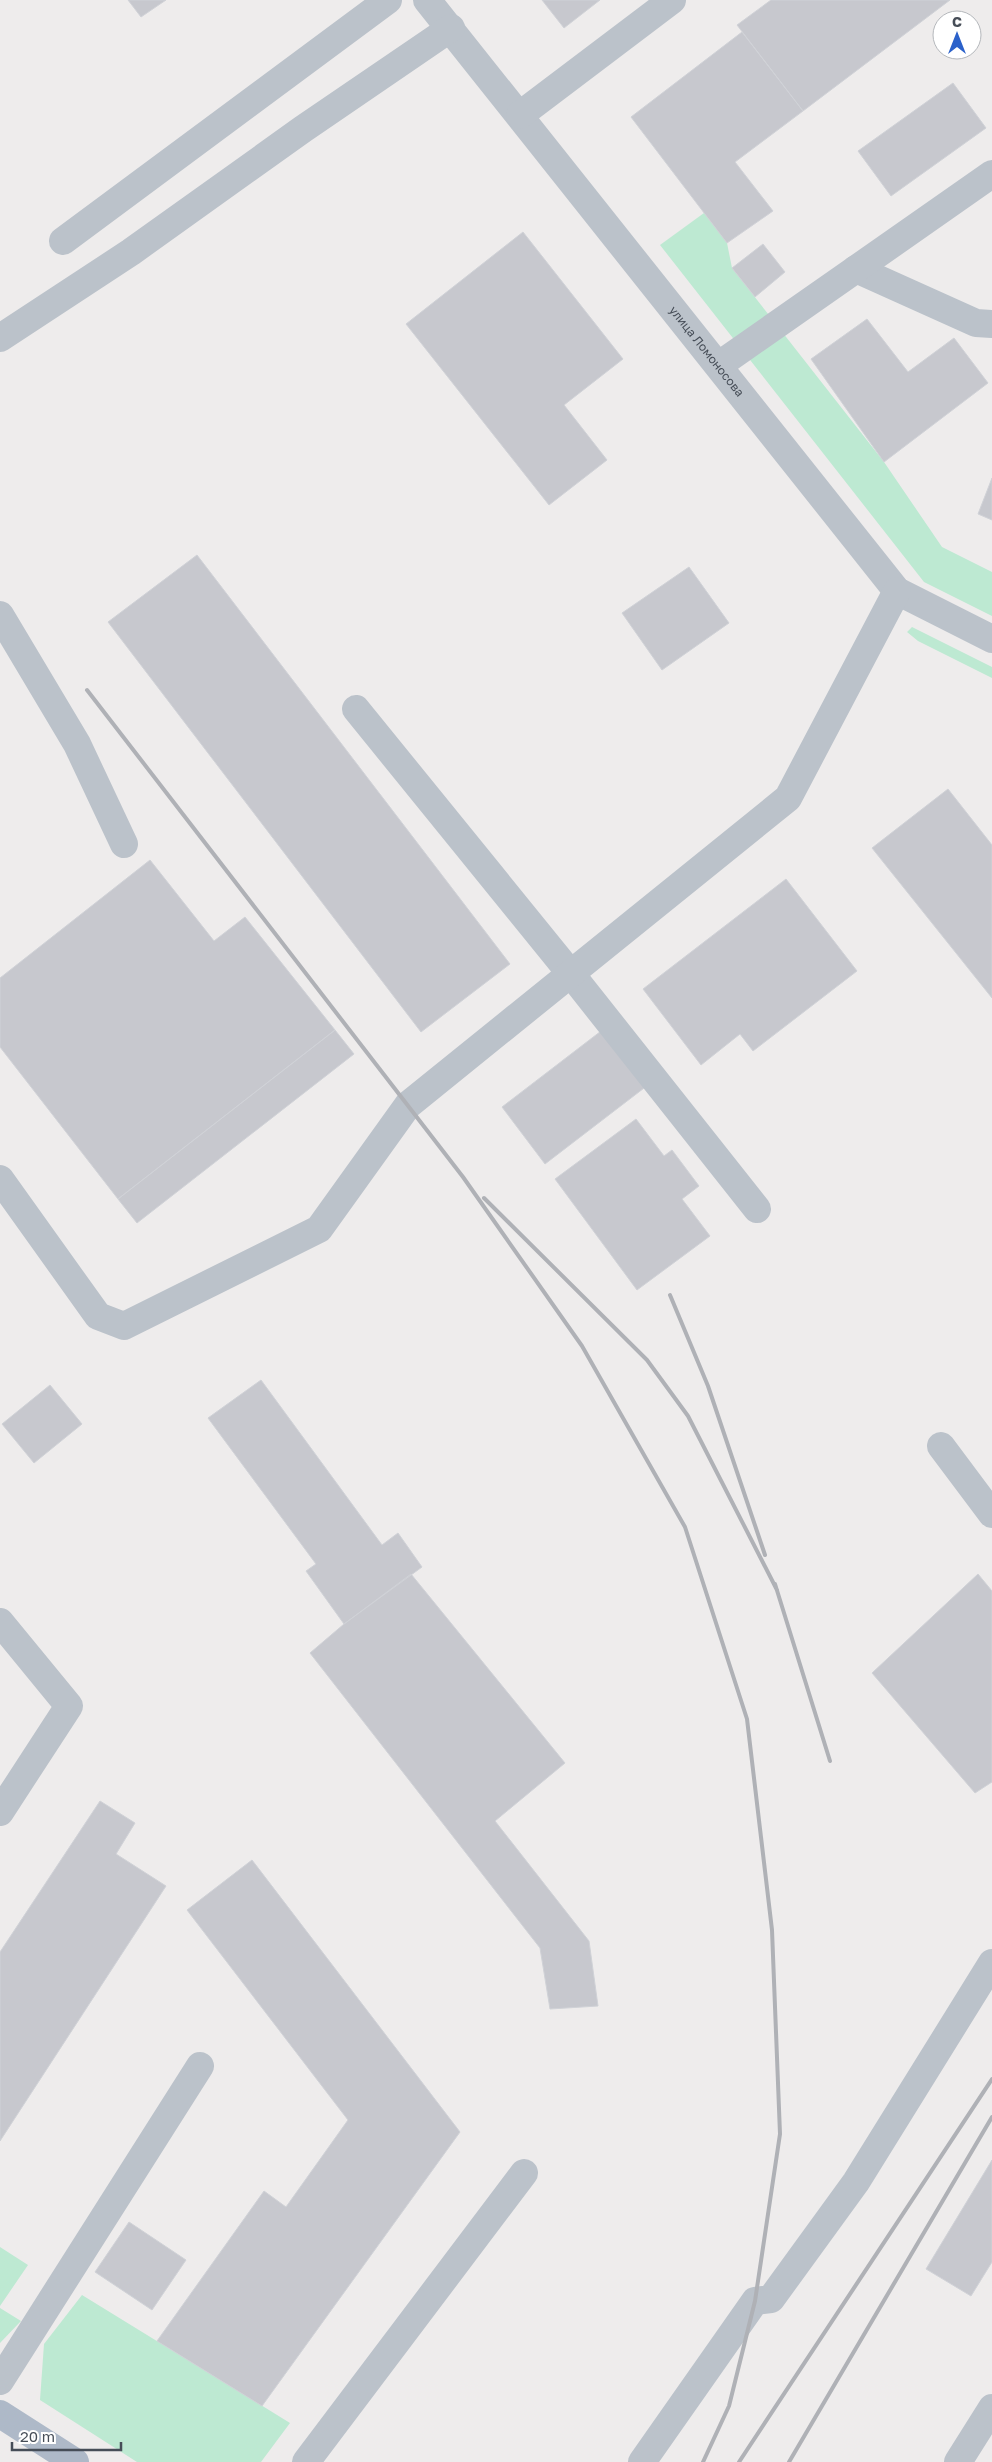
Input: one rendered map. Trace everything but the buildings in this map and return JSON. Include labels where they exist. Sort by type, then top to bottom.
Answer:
[{"type":"main road","points":[[0,2414],[75,2462]]},
{"type":"street","points":[[63,241],[388,0]]},
{"type":"street","name":"улица Ломоносова","points":[[426,0],[451,28],[897,591],[992,639]]},
{"type":"street","points":[[520,115],[672,0]]},
{"type":"street","points":[[0,338],[131,252],[303,129],[451,28]]},
{"type":"street","points":[[719,365],[992,174]]},
{"type":"street","points":[[856,269],[976,323],[992,324]]},
{"type":"street","points":[[0,1180],[98,1316],[124,1326],[319,1229],[408,1105],[788,798],[897,591]]},
{"type":"street","points":[[0,615],[77,744],[124,844]]},
{"type":"street","points":[[356,709],[571,974],[757,1209]]},
{"type":"street","points":[[940,1446],[992,1514]]},
{"type":"street","points":[[0,1622],[69,1706],[0,1812]]},
{"type":"street","points":[[642,2462],[755,2301],[771,2299],[856,2182],[992,1963]]},
{"type":"street","points":[[0,2381],[200,2066]]},
{"type":"street","points":[[306,2462],[524,2173]]},
{"type":"street","points":[[958,2462],[992,2408]]},
{"type":"green space","points":[[704,213],[727,243],[732,268],[884,462],[942,547],[992,572],[992,616],[924,582],[660,245]]},
{"type":"green space","points":[[912,627],[992,667],[992,678],[918,641],[907,632]]},
{"type":"green space","points":[[0,2247],[28,2265],[0,2306]]},
{"type":"green space","points":[[82,2295],[290,2423],[261,2462],[137,2462],[40,2400],[44,2344]]},
{"type":"green space","points":[[0,2308],[21,2321],[0,2343]]},
{"type":"railway","points":[[87,690],[463,1177],[582,1346],[685,1527],[747,1719],[772,1930],[780,2134],[755,2301],[729,2406],[703,2462]]},
{"type":"railway","points":[[484,1198],[647,1360],[688,1416],[777,1590]]},
{"type":"railway","points":[[670,1295],[708,1386],[765,1555]]},
{"type":"railway","points":[[775,1584],[830,1761]]},
{"type":"railway","points":[[739,2462],[992,2079]]},
{"type":"railway","points":[[789,2462],[992,2117]]}]
